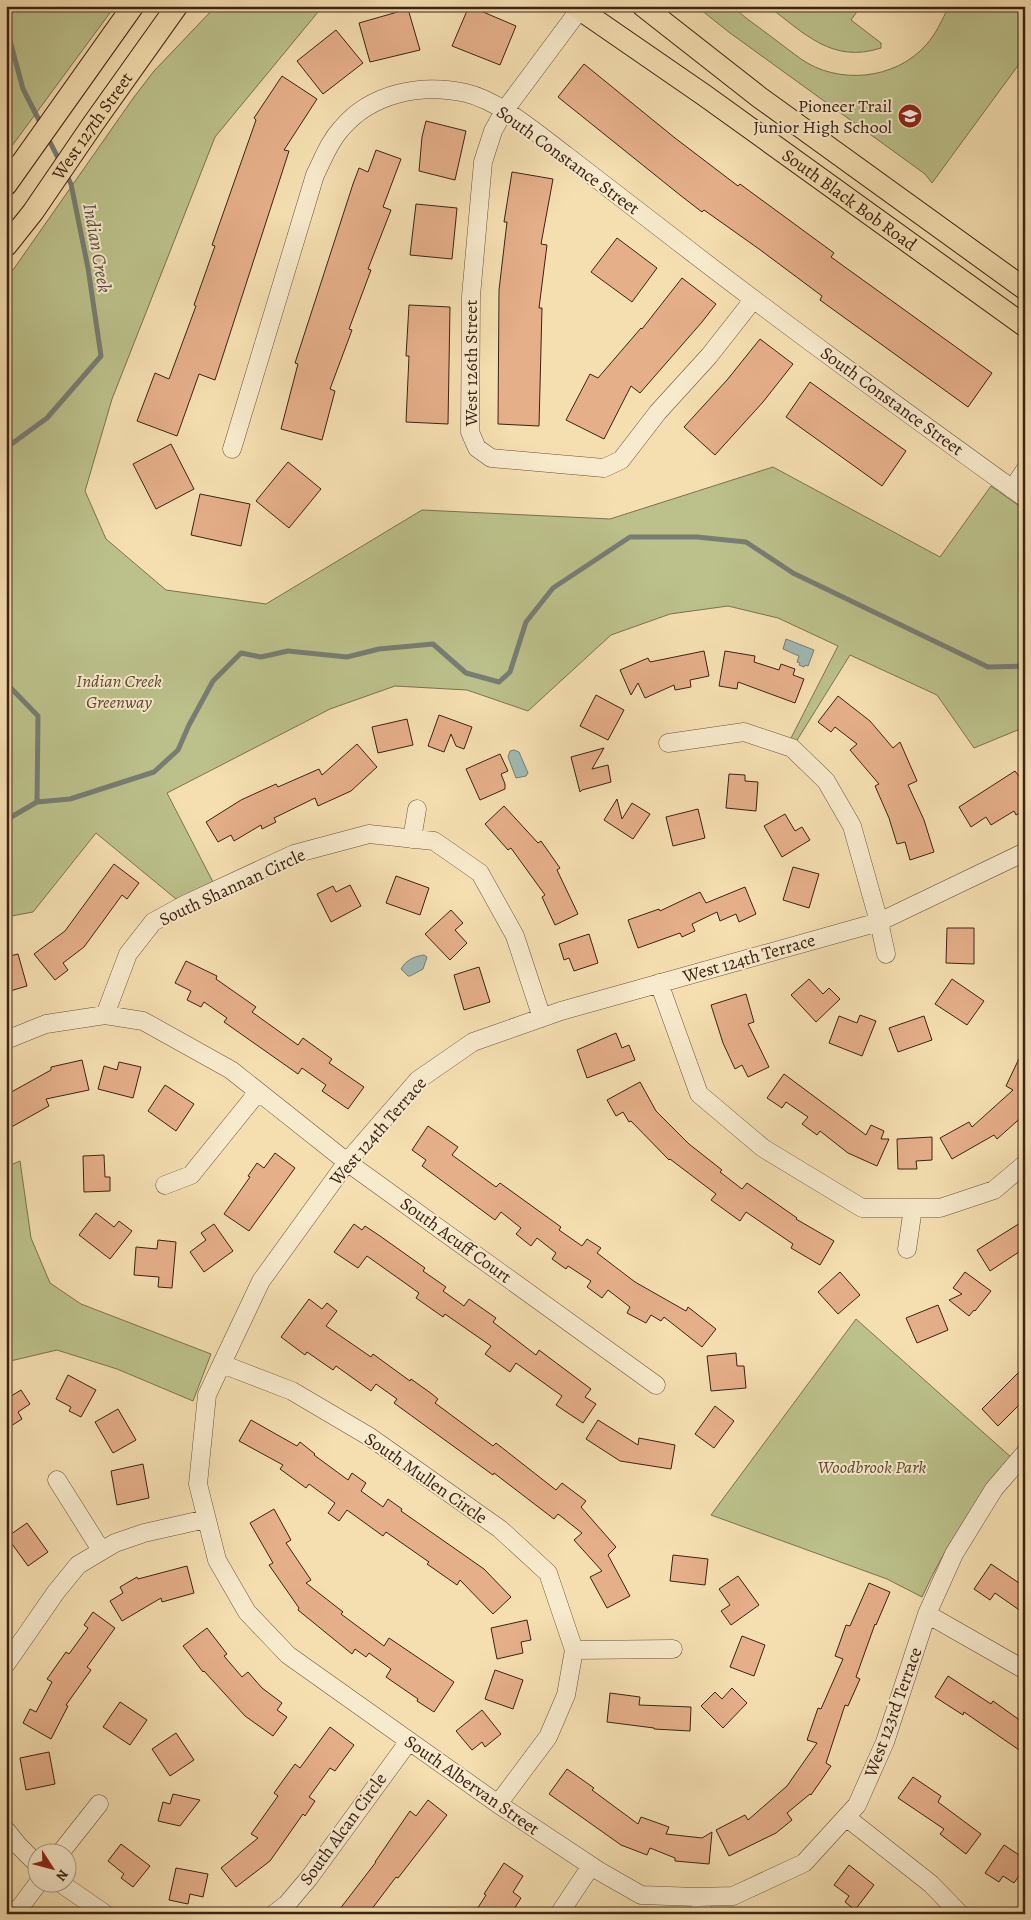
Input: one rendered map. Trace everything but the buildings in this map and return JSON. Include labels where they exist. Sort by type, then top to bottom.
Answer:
[{"type":"main road","name":"West 127th Street","points":[[12,178],[133,6]]},
{"type":"main road","name":"West 127th Street","points":[[6,246],[33,212],[177,6]]},
{"type":"main road","name":"South Black Bob Road","points":[[643,6],[759,97],[1025,289]]},
{"type":"main road","name":"South Black Bob Road","points":[[578,8],[704,95],[1025,326]]},
{"type":"street","name":"West 126th Street","points":[[578,8],[504,111],[493,131],[483,162],[470,296],[470,432],[477,448],[491,458],[604,468],[621,460],[658,412],[709,356],[753,300]]},
{"type":"street","name":"South Constance Street","points":[[232,449],[315,175],[329,146],[341,128],[363,108],[380,98],[433,89],[464,92],[479,96],[522,122],[753,300],[1018,493]]},
{"type":"street","points":[[1018,493],[1025,470]]},
{"type":"street","points":[[668,743],[744,732],[792,748],[826,781],[852,826],[886,954]]},
{"type":"street","points":[[412,839],[417,809]]},
{"type":"street","name":"South Shannan Circle","points":[[105,1014],[128,954],[153,922],[186,904],[294,854],[369,834],[434,841],[480,873],[515,936],[542,1018]]},
{"type":"street","name":"West 124th Terrace","points":[[254,1619],[247,1612],[217,1560],[198,1484],[207,1395],[261,1281],[347,1162],[418,1080],[473,1042],[542,1018],[659,983],[879,922],[1025,852]]},
{"type":"street","points":[[659,983],[699,1094],[763,1148],[862,1208],[940,1208],[994,1190],[1025,1164]]},
{"type":"street","name":"South Acuff Court","points":[[6,1040],[46,1024],[105,1014],[143,1021],[231,1070],[347,1162],[656,1385]]},
{"type":"street","points":[[165,1185],[191,1175],[258,1092]]},
{"type":"street","points":[[907,1249],[913,1208]]},
{"type":"street","name":"South Mullen Circle","points":[[222,1364],[292,1391],[370,1437],[500,1529],[548,1573],[574,1650],[566,1695],[548,1737],[498,1804]]},
{"type":"street","name":"West 123rd Terrace","points":[[697,1897],[733,1896],[804,1863],[857,1805],[885,1742],[927,1614],[954,1554],[994,1489],[1025,1453]]},
{"type":"street","points":[[57,1480],[101,1550]]},
{"type":"street","points":[[6,1664],[56,1592],[78,1565],[115,1542],[144,1533],[206,1519]]},
{"type":"street","points":[[927,1614],[1025,1670]]},
{"type":"street","name":"South Albervan Street","points":[[254,1619],[288,1655],[498,1804],[591,1866],[641,1895],[697,1897]]},
{"type":"street","points":[[574,1650],[673,1649]]},
{"type":"street","name":"South Alcan Circle","points":[[274,1914],[287,1904],[310,1878],[408,1741]]},
{"type":"street","points":[[69,1842],[99,1804]]},
{"type":"street","points":[[846,1817],[930,1884],[960,1914]]},
{"type":"street","points":[[6,1830],[28,1854]]},
{"type":"street","points":[[559,1914],[591,1866]]},
{"type":"street","points":[[16,1914],[31,1892]]},
{"type":"street","points":[[73,1892],[105,1914]]},
{"type":"street","points":[[697,1897],[704,1914]]},
{"type":"green space","points":[[6,6],[115,6],[6,154]]},
{"type":"green space","name":"Indian Creek Greenway","points":[[216,6],[323,6],[215,137],[112,399],[85,491],[106,539],[166,590],[266,604],[422,510],[610,519],[773,467],[940,557],[991,486],[1025,510],[1025,727],[974,748],[937,695],[850,655],[794,745],[789,742],[838,646],[778,618],[728,606],[670,614],[611,635],[528,711],[467,690],[395,686],[330,709],[167,793],[213,882],[176,899],[96,833],[33,912],[6,917],[6,280],[134,97],[154,71]]},
{"type":"green space","name":"Pioneer Trail Junior High School","points":[[696,6],[730,6],[801,59],[816,67],[832,73],[866,75],[883,72],[899,66],[913,57],[933,36],[949,6],[1025,6],[1025,56],[932,183],[925,174],[730,33]]},
{"type":"green space","points":[[768,6],[861,6],[851,20],[881,43],[881,48],[864,52],[848,52],[833,49],[807,35]]},
{"type":"green space","points":[[20,1161],[31,1238],[50,1283],[81,1304],[211,1354],[193,1401],[117,1369],[57,1350],[6,1362],[6,1167]]},
{"type":"green space","name":"Woodbrook Park","points":[[856,1319],[1012,1458],[962,1524],[922,1597],[887,1579],[711,1515]]},
{"type":"water","points":[[786,639],[814,650],[808,666],[799,665],[800,663],[797,662],[799,656],[783,649]]},
{"type":"water","points":[[510,751],[519,752],[528,773],[526,776],[516,778],[508,757]]},
{"type":"water","points":[[424,955],[427,957],[423,969],[408,976],[401,969],[411,959]]},
{"type":"waterway","name":"Indian Creek","points":[[6,26],[23,89],[42,126]]},
{"type":"waterway","name":"Indian Creek","points":[[47,136],[60,162]]},
{"type":"waterway","name":"Indian Creek","points":[[6,448],[47,418],[101,356],[88,268],[71,184],[66,174]]},
{"type":"waterway","points":[[37,802],[70,799],[154,772],[178,750],[213,681],[241,653],[261,657],[288,651],[347,657],[379,649],[433,644],[466,673],[499,682],[510,672],[526,622],[553,588],[630,537],[697,537],[746,542],[793,573],[988,667],[1025,666]]},
{"type":"waterway","name":"Indian Creek","points":[[6,683],[38,716],[37,802],[6,820]]},
{"type":"place","name":"Pioneer Trail Junior High School","points":[[910,116]]}]
